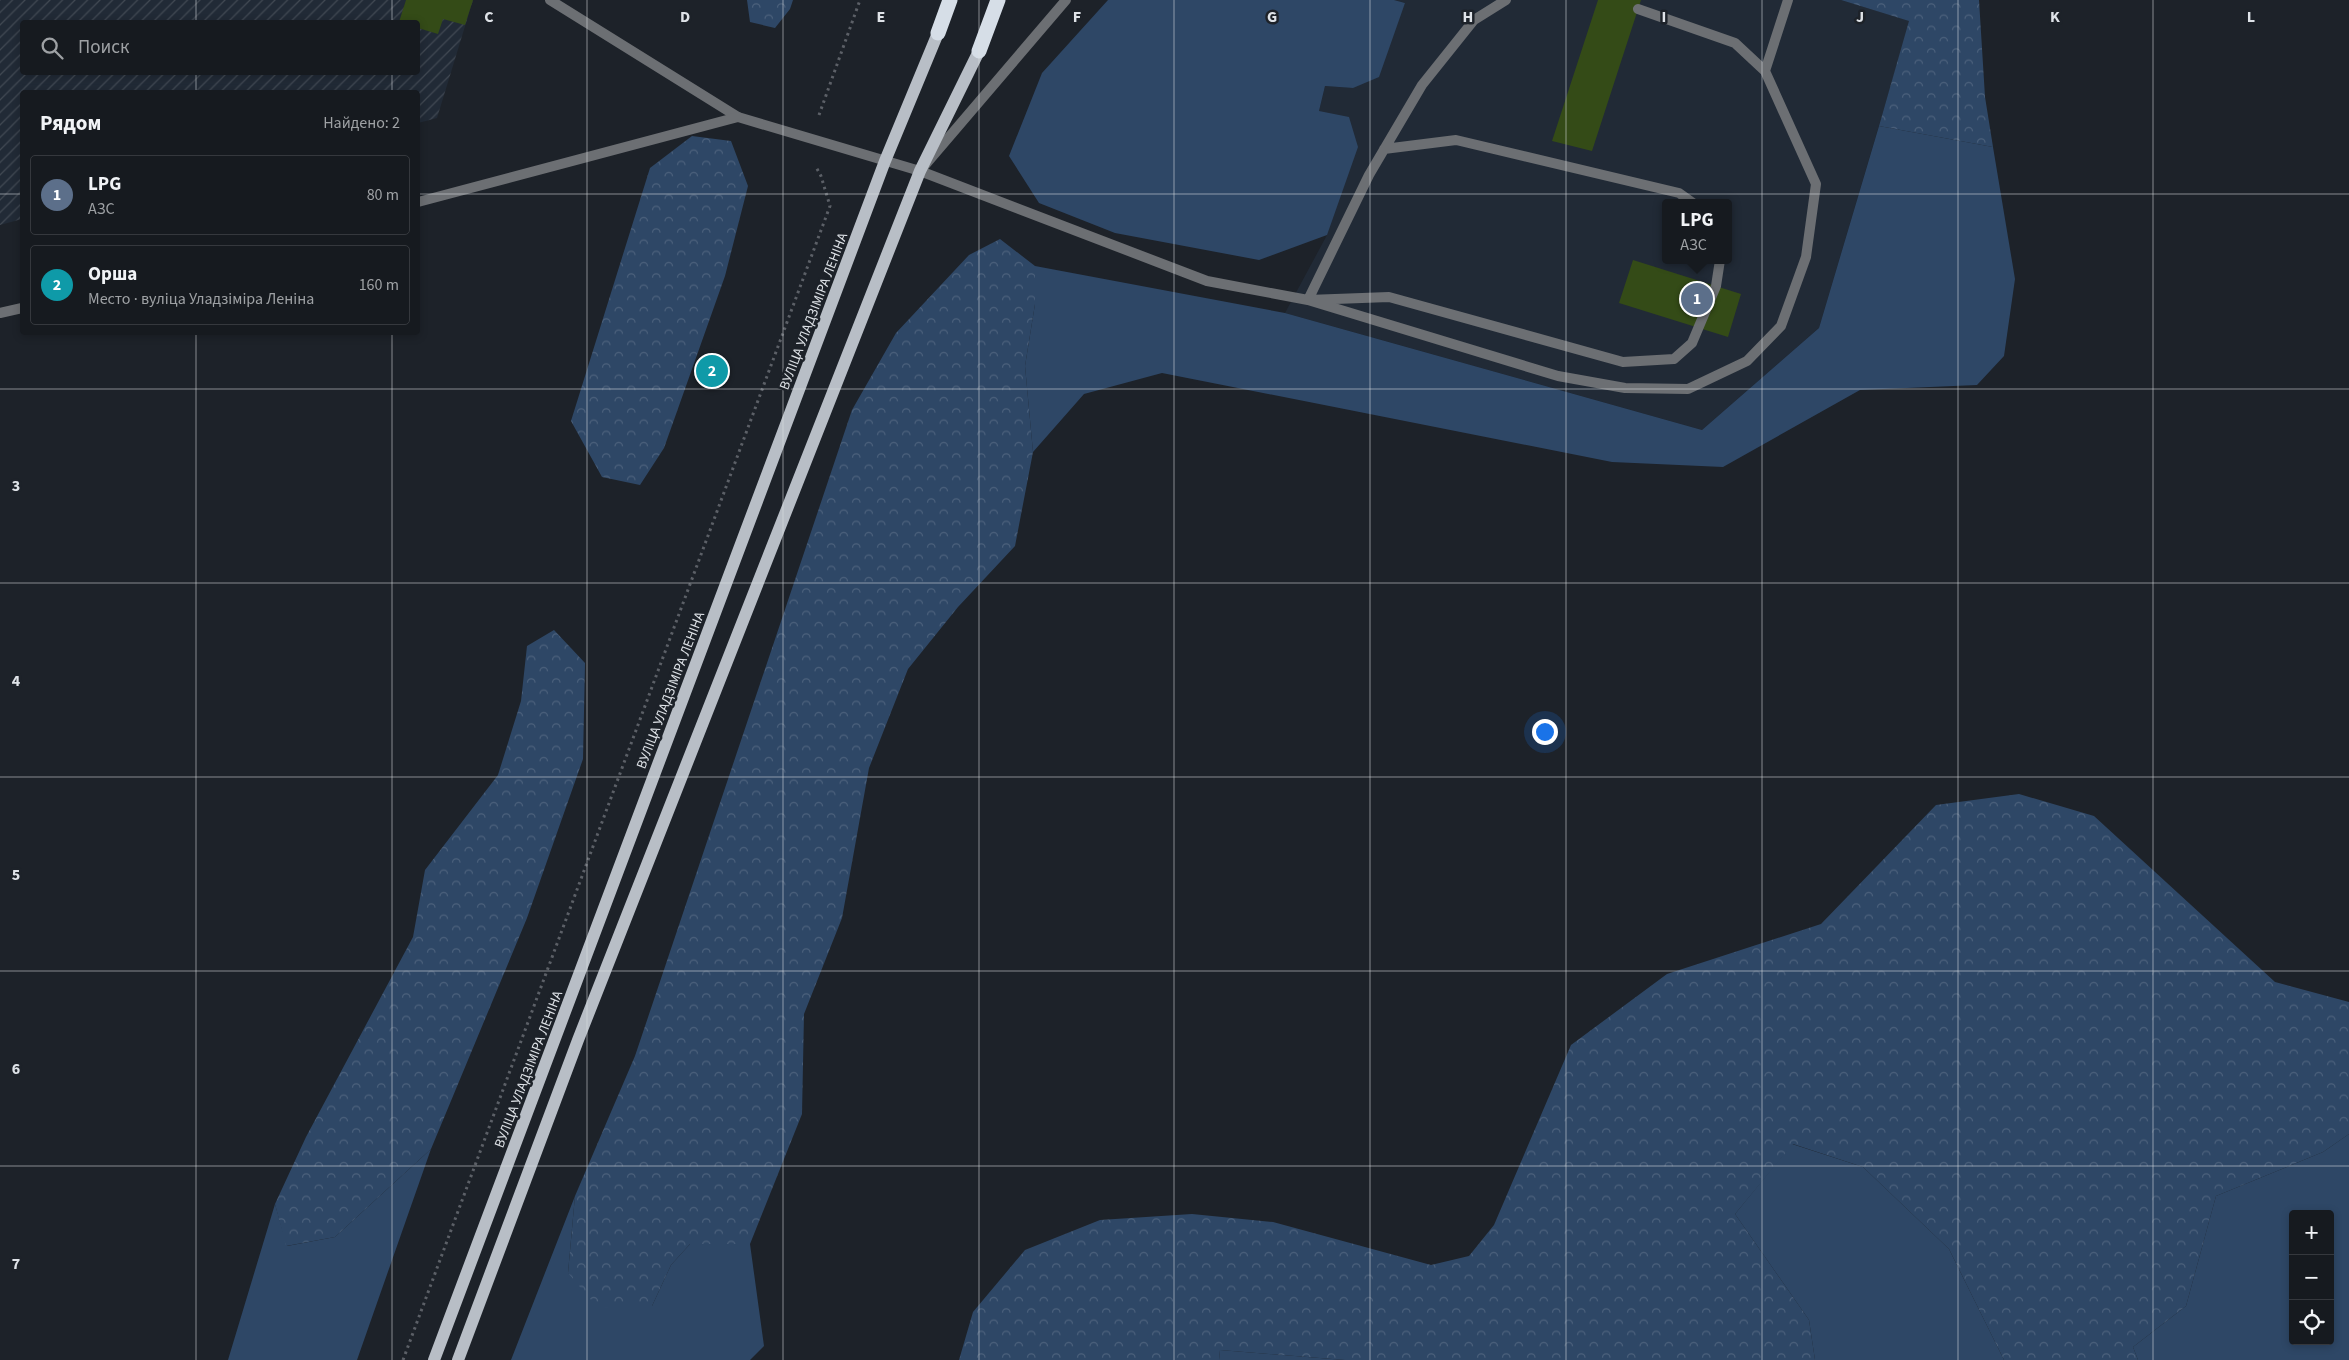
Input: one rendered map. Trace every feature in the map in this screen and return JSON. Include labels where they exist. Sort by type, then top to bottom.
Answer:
[{"type":"highway","points":[[938,33],[950,0]]},
{"type":"highway","points":[[979,51],[998,0]]},
{"type":"main road","name":"ВУЛІЦА УЛАДЗІМІРА ЛЕНІНА","points":[[434,1360],[886,161],[938,33]]},
{"type":"main road","points":[[458,1360],[578,1040],[920,172],[979,51]]},
{"type":"street","points":[[550,0],[738,117],[920,172],[1207,281],[1308,300],[1558,376],[1625,388],[1688,388],[1747,361],[1780,326],[1806,257],[1816,184],[1765,71],[1735,43],[1638,9]]},
{"type":"street","points":[[920,172],[1066,0]]},
{"type":"street","points":[[1308,300],[1369,175],[1422,85],[1474,20],[1506,0]]},
{"type":"street","points":[[1765,71],[1788,0]]},
{"type":"street","points":[[420,201],[738,117]]},
{"type":"street","points":[[1384,149],[1456,140],[1680,193],[1688,199]]},
{"type":"street","points":[[1308,300],[1389,297],[1623,362],[1674,359],[1692,343],[1700,328],[1716,286],[1719,264]]},
{"type":"street","points":[[0,314],[20,309]]},
{"type":"path","points":[[403,1360],[830,206],[821,176],[807,149],[860,0]]},
{"type":"shaded area","points":[[0,0],[473,0],[437,118],[420,122],[420,90],[20,90],[20,220],[0,225]]},
{"type":"shaded area","points":[[1394,0],[1841,0],[1910,21],[1819,328],[1702,430],[1285,313],[1327,235],[1319,111],[1325,86],[1353,88],[1405,3]]},
{"type":"green space","points":[[747,0],[793,0],[790,9],[775,28],[750,22]]},
{"type":"green space","points":[[1108,0],[1394,0],[1405,3],[1379,77],[1353,88],[1325,86],[1319,111],[1349,117],[1358,147],[1327,235],[1259,260],[1115,233],[1039,203],[1009,156],[1042,73]]},
{"type":"green space","points":[[1841,0],[1979,0],[1985,97],[1993,147],[1879,126],[1909,21]]},
{"type":"green space","points":[[1879,126],[1993,147],[2015,279],[2004,356],[1977,385],[1860,390],[1723,467],[1612,462],[1162,373],[1084,394],[1033,452],[1025,366],[1035,304],[1035,266],[1285,313],[1702,430],[1819,328]]},
{"type":"green space","points":[[692,136],[731,141],[748,186],[725,276],[664,448],[640,485],[602,477],[571,421],[650,168]]},
{"type":"green space","points":[[1000,239],[1035,266],[1035,304],[1025,366],[1033,452],[1015,546],[958,607],[908,669],[869,768],[842,918],[804,1014],[802,1114],[750,1244],[690,1244],[671,1265],[652,1306],[598,1308],[568,1273],[575,1196],[635,1056],[852,410],[896,333],[969,255]]},
{"type":"green space","points":[[554,630],[585,663],[583,759],[527,918],[431,1149],[335,1237],[286,1246],[275,1204],[306,1137],[413,937],[425,870],[498,775],[521,701],[527,646]]},
{"type":"green space","points":[[2019,794],[2094,816],[2275,982],[2349,1002],[2349,1134],[2323,1152],[2216,1196],[2186,1306],[2133,1347],[2138,1360],[2004,1360],[1949,1249],[1863,1167],[1793,1144],[1735,1214],[1809,1320],[1815,1360],[1345,1360],[1220,1350],[1219,1360],[959,1360],[973,1312],[1025,1250],[1100,1220],[1192,1214],[1273,1222],[1431,1265],[1469,1256],[1494,1225],[1571,1045],[1667,974],[1821,924],[1936,805]]},
{"type":"green space","points":[[2349,1134],[2349,1360],[2138,1360],[2133,1347],[2186,1306],[2216,1196],[2323,1152]]},
{"type":"green space","points":[[1792,1144],[1863,1167],[1949,1249],[2004,1360],[1815,1360],[1809,1320],[1735,1214]]},
{"type":"green space","points":[[431,1149],[357,1360],[228,1360],[275,1204],[287,1246],[335,1237]]},
{"type":"green space","points":[[575,1196],[568,1273],[652,1306],[671,1265],[690,1244],[750,1244],[764,1346],[750,1360],[511,1360]]},
{"type":"green space","points":[[1220,1350],[1345,1360],[1219,1360]]},
{"type":"building","points":[[406,0],[473,0],[465,25],[443,19],[438,34],[420,29],[420,20],[400,20]]},
{"type":"building","points":[[1598,0],[1641,0],[1592,151],[1552,141]]},
{"type":"building","points":[[1633,260],[1741,294],[1728,337],[1619,303]]},
{"type":"place","name":"LPG","points":[[1697,299]]},
{"type":"place","name":"Орша","points":[[712,371]]}]
